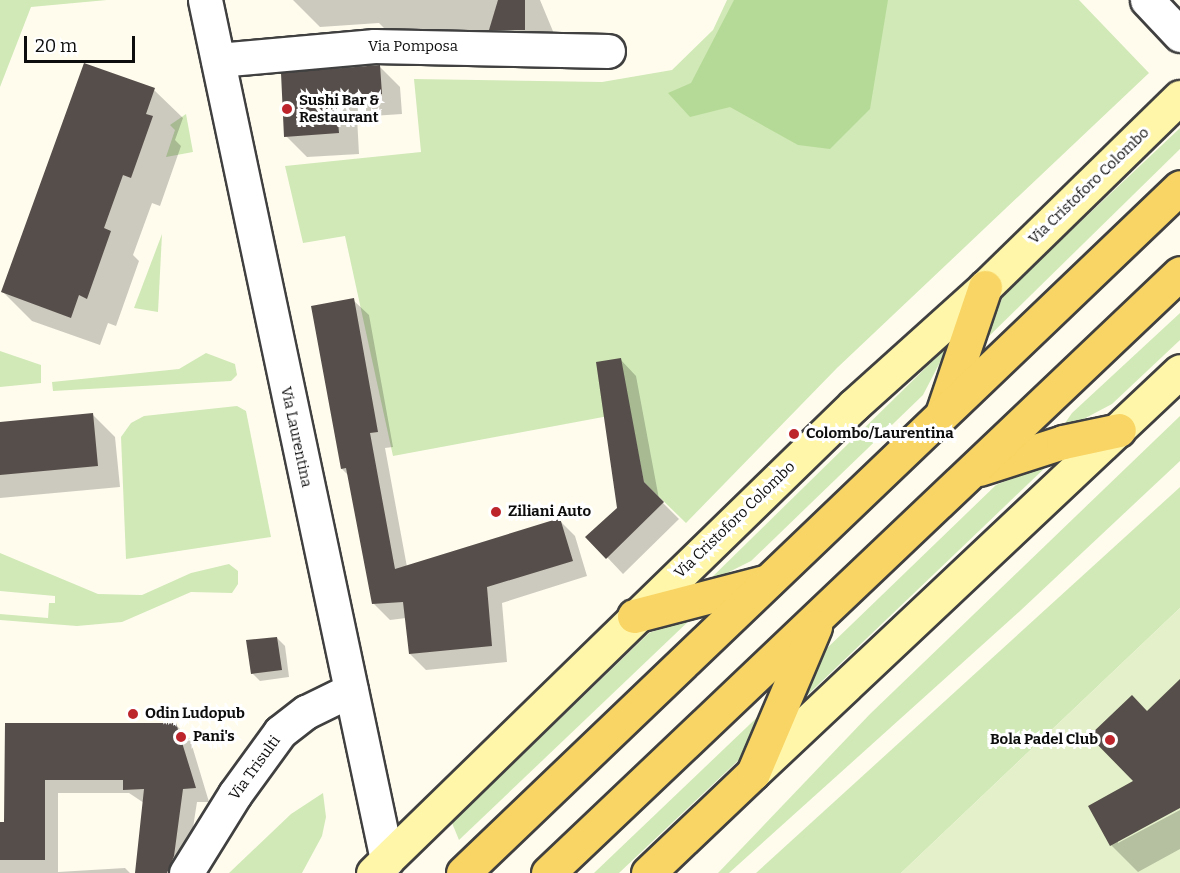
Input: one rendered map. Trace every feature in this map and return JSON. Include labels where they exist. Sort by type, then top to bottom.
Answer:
[{"type":"main road","name":"Via Cristoforo Colombo","points":[[383,869],[634,616],[854,405],[985,287],[1180,97]]},
{"type":"main road","points":[[463,873],[1180,187]]},
{"type":"main road","points":[[548,873],[1180,273]]},
{"type":"main road","points":[[941,417],[985,287]]},
{"type":"main road","points":[[648,873],[1180,371]]},
{"type":"main road","points":[[969,472],[1063,442],[1119,430]]},
{"type":"main road","points":[[634,616],[770,581]]},
{"type":"main road","points":[[753,773],[819,617]]},
{"type":"street","name":"Via Laurentina","points":[[205,0],[351,690],[383,869]]},
{"type":"street","points":[[1147,0],[1180,35]]},
{"type":"street","name":"Via Pomposa","points":[[218,60],[374,46],[608,51]]},
{"type":"street","name":"Via Trisulti","points":[[186,873],[235,794],[280,732],[306,712],[351,690]]},
{"type":"green space","points":[[0,0],[107,0],[31,7],[0,87]]},
{"type":"green space","points":[[727,0],[1079,0],[1149,73],[837,368],[686,523],[644,482],[630,412],[393,456],[345,236],[303,243],[285,166],[421,152],[414,79],[602,82],[672,70],[713,30]]},
{"type":"green space","points":[[734,0],[888,0],[870,109],[830,149],[798,145],[730,107],[690,117],[668,93],[691,83]]},
{"type":"green space","points":[[186,114],[193,152],[166,157],[175,130],[170,125]]},
{"type":"green space","points":[[1180,128],[1180,149],[984,341],[1004,294]]},
{"type":"green space","points":[[162,234],[158,312],[134,308]]},
{"type":"green space","points":[[1180,313],[1180,340],[1112,404],[1059,432],[1072,413]]},
{"type":"green space","points":[[949,345],[923,395],[751,561],[705,584]]},
{"type":"green space","points":[[0,351],[41,365],[41,383],[0,387]]},
{"type":"green space","points":[[206,353],[235,364],[237,375],[231,381],[53,391],[52,382],[179,369]]},
{"type":"green space","points":[[237,406],[246,411],[271,537],[126,559],[121,437],[131,423],[144,416]]},
{"type":"green space","points":[[1180,416],[1180,461],[1020,611],[729,873],[718,873],[870,714]]},
{"type":"green space","points":[[1050,463],[795,707],[822,653],[996,485]]},
{"type":"green space","points":[[1180,487],[1180,608],[901,873],[756,873]]},
{"type":"green space","points":[[0,553],[98,594],[142,595],[191,573],[229,564],[238,571],[238,584],[232,593],[191,592],[122,622],[77,626],[0,620],[0,614],[48,618],[49,603],[55,603],[55,596],[0,591]]},
{"type":"green space","name":"Bola Padel Club","points":[[1180,608],[1180,873],[901,873]]},
{"type":"green space","points":[[693,617],[459,840],[452,823],[649,633]]},
{"type":"green space","points":[[769,706],[744,755],[619,873],[594,873]]},
{"type":"green space","points":[[323,793],[326,817],[322,836],[302,873],[229,873],[291,814]]},
{"type":"building","points":[[498,0],[525,0],[525,30],[489,30]]},
{"type":"building","points":[[84,63],[155,88],[146,114],[153,116],[131,178],[123,175],[104,228],[111,231],[87,299],[79,295],[71,318],[1,292]]},
{"type":"building","points":[[380,65],[382,94],[336,97],[339,133],[284,137],[281,73]]},
{"type":"building","points":[[354,298],[378,432],[370,433],[395,569],[560,518],[573,561],[487,587],[492,646],[409,654],[403,602],[372,604],[346,468],[341,469],[311,306]]},
{"type":"building","points":[[621,358],[644,482],[664,502],[606,559],[585,537],[617,508],[596,362]]},
{"type":"building","points":[[93,413],[98,466],[0,475],[0,422]]},
{"type":"building","points":[[277,637],[282,670],[251,674],[246,640]]},
{"type":"building","points":[[1180,679],[1180,808],[1110,846],[1088,806],[1133,781],[1089,736],[1132,695],[1147,711]]},
{"type":"building","points":[[5,723],[176,723],[196,788],[183,789],[174,856],[167,873],[135,873],[144,789],[123,790],[123,780],[45,780],[45,860],[0,860],[0,822],[4,822]]},
{"type":"place","name":"Sushi Bar & Restaurant","points":[[287,109]]},
{"type":"place","name":"Colombo/Laurentina","points":[[794,434]]},
{"type":"place","name":"Ziliani Auto","points":[[496,512]]},
{"type":"place","name":"Odin Ludopub","points":[[133,714]]},
{"type":"place","name":"Pani's","points":[[181,737]]},
{"type":"place","name":"Bola Padel Club","points":[[1110,740]]}]
